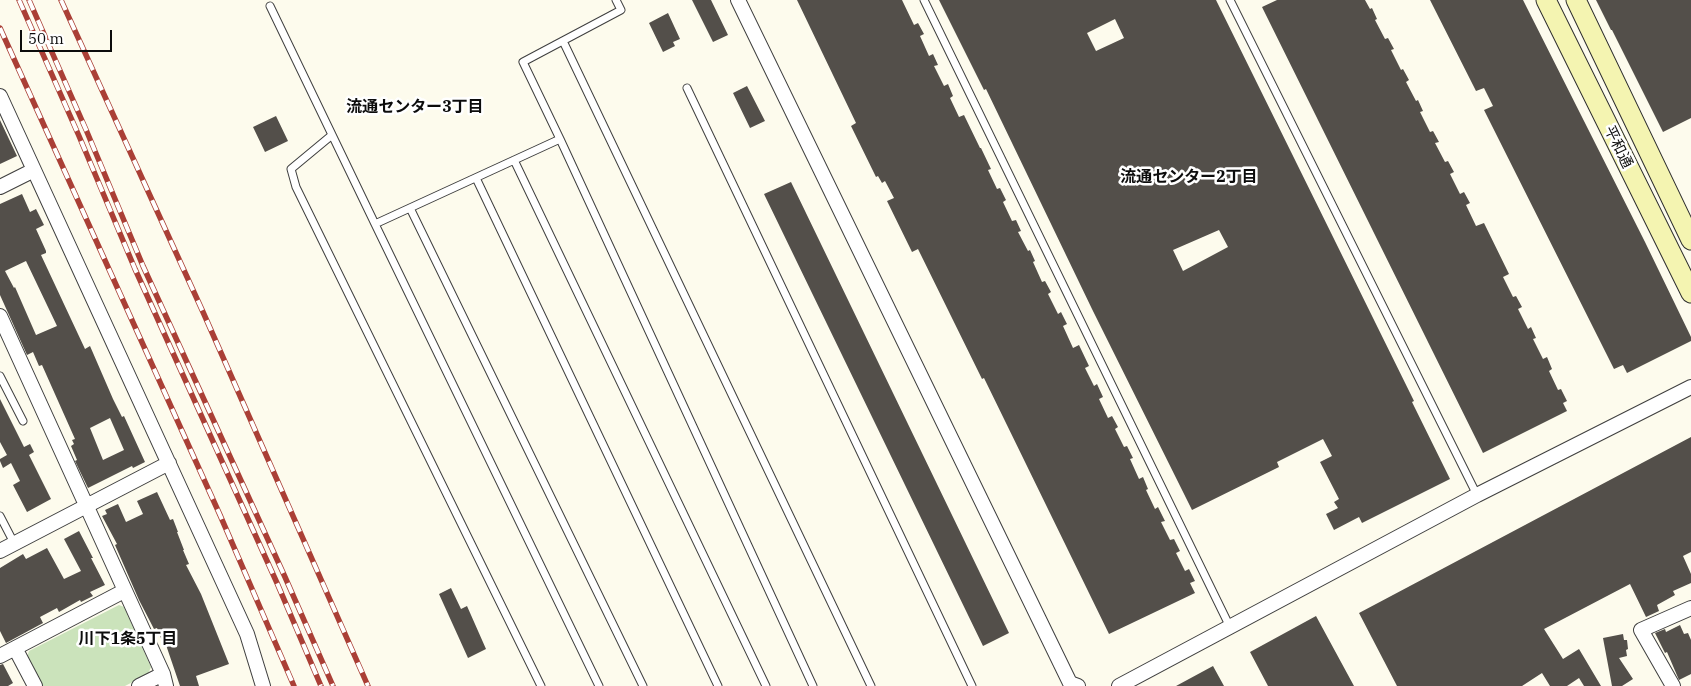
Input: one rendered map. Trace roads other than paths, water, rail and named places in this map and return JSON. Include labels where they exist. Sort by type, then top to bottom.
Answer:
[{"type":"street","points":[[738,0],[1070,682],[1078,686]]},
{"type":"street","name":"平和通","points":[[1546,0],[1691,293]]},
{"type":"street","name":"平和通","points":[[1576,0],[1687,219],[1691,240]]},
{"type":"street","points":[[0,96],[247,634],[263,686]]},
{"type":"street","points":[[0,187],[34,170]]},
{"type":"street","points":[[0,316],[87,505],[164,680],[139,686]]},
{"type":"street","points":[[1119,686],[1477,495],[1691,388]]},
{"type":"street","points":[[0,551],[169,463]]},
{"type":"street","points":[[0,656],[124,591]]},
{"type":"street","points":[[1673,686],[1641,630],[1691,608]]},
{"type":"street","points":[[15,648],[35,686]]},
{"type":"lane","points":[[616,0],[621,10],[523,62],[812,686]]},
{"type":"lane","points":[[924,0],[1230,627]]},
{"type":"lane","points":[[1230,0],[1477,495]]},
{"type":"lane","points":[[270,6],[598,686]]},
{"type":"lane","points":[[563,41],[871,686]]},
{"type":"lane","points":[[687,88],[972,686]]},
{"type":"lane","points":[[332,135],[291,169],[296,187],[542,686]]},
{"type":"lane","points":[[375,224],[560,139]]},
{"type":"lane","points":[[514,160],[766,686]]},
{"type":"lane","points":[[476,178],[718,686]]},
{"type":"lane","points":[[410,208],[642,686]]},
{"type":"lane","points":[[0,376],[23,421]]},
{"type":"lane","points":[[0,516],[14,543]]},
{"type":"railway","points":[[19,0],[135,269],[277,583],[321,686]]},
{"type":"railway","points":[[29,0],[143,266],[333,686]]},
{"type":"railway","points":[[61,0],[203,312],[368,686]]},
{"type":"railway","points":[[0,28],[220,515],[294,686]]},
{"type":"district","name":"流通センター3丁目","points":[[415,107]]},
{"type":"district","name":"流通センター2丁目","points":[[1189,177]]},
{"type":"district","name":"川下1条5丁目","points":[[128,639]]}]
